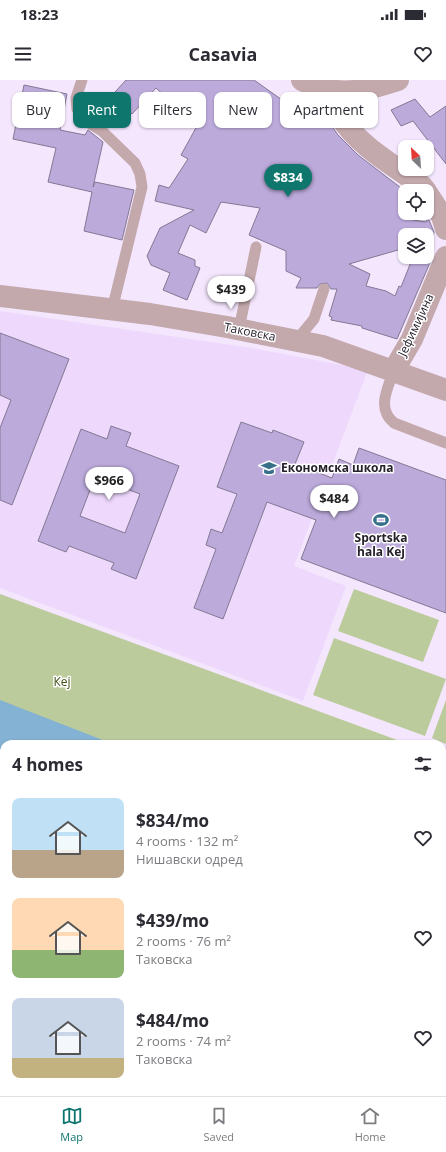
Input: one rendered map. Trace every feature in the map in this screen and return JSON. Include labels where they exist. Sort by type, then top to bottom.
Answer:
[{"type":"street","points":[[302,80],[328,91],[346,92],[367,90],[398,80]]},
{"type":"street","points":[[328,91],[340,116],[352,132],[374,152],[410,177],[417,184]]},
{"type":"street","points":[[434,204],[442,216],[446,229]]},
{"type":"street","name":"Јефимијина","points":[[394,370],[412,339],[446,257]]},
{"type":"street","name":"Таковска","points":[[0,296],[112,310],[296,340],[323,346],[394,370],[446,390]]},
{"type":"lane","points":[[82,80],[76,98],[77,109],[83,119],[102,131],[135,163],[140,174],[142,187],[112,310]]},
{"type":"lane","points":[[239,330],[256,247]]},
{"type":"lane","points":[[296,340],[314,319],[324,289]]},
{"type":"lane","points":[[394,370],[384,400],[386,413],[389,418],[394,422],[446,443]]},
{"type":"shaded area","points":[[0,311],[252,348],[368,370],[294,566],[346,586],[303,701],[0,588]]},
{"type":"green space","points":[[354,589],[439,620],[423,662],[338,631]]},
{"type":"green space","name":"Кеј","points":[[0,594],[397,740],[0,740]]},
{"type":"green space","points":[[334,638],[446,679],[425,736],[313,695]]},
{"type":"green space","points":[[446,700],[446,740],[437,740],[432,738]]},
{"type":"water","points":[[0,700],[103,740],[0,740]]},
{"type":"building","points":[[126,80],[254,80],[271,92],[214,92],[214,128],[272,128],[272,93],[280,98],[280,128],[333,128],[358,155],[398,186],[398,220],[426,222],[429,220],[432,228],[398,228],[398,250],[349,264],[370,274],[366,286],[386,291],[395,296],[399,286],[401,287],[410,264],[429,264],[397,339],[362,328],[362,326],[331,320],[332,317],[329,316],[337,289],[331,289],[327,283],[320,284],[317,288],[296,288],[301,278],[286,271],[286,251],[249,235],[260,208],[221,202],[206,233],[190,225],[178,253],[195,260],[195,266],[200,268],[187,300],[163,290],[170,273],[151,265],[147,256],[160,228],[194,210],[155,201],[159,185],[169,188],[188,159],[181,155],[196,128],[206,128],[206,92],[160,92],[156,88],[152,92],[139,92],[139,106],[132,114],[131,92],[115,92]]},
{"type":"building","points":[[24,85],[57,92],[23,92]]},
{"type":"building","points":[[65,94],[67,94],[65,104]]},
{"type":"building","points":[[415,99],[430,117],[446,106],[446,164],[434,148],[434,140],[428,140],[413,121],[401,126],[391,110]]},
{"type":"building","points":[[15,128],[60,128],[60,130],[85,135],[88,130],[103,142],[93,187],[95,182],[134,190],[122,240],[84,231],[92,192],[48,182],[56,148],[13,139]]},
{"type":"building","points":[[0,333],[69,359],[12,505],[0,500],[0,428],[11,400],[0,395]]},
{"type":"building","name":"Sportska hala Kej","points":[[241,422],[272,433],[273,430],[304,442],[295,464],[332,478],[339,459],[353,465],[359,448],[446,480],[446,613],[301,559],[316,520],[267,502],[223,619],[194,608],[216,549],[206,545],[211,529],[222,533],[237,494],[217,487]]},
{"type":"building","points":[[111,426],[131,433],[126,446],[179,466],[136,579],[111,569],[114,563],[69,546],[66,552],[38,541],[81,429],[107,439]],"holes":[[[95,477],[140,494],[125,533],[80,516]]]},
{"type":"place","name":"Економска школа","points":[[269,468]]},
{"type":"place","name":"Sportska hala Kej","points":[[381,520]]}]
